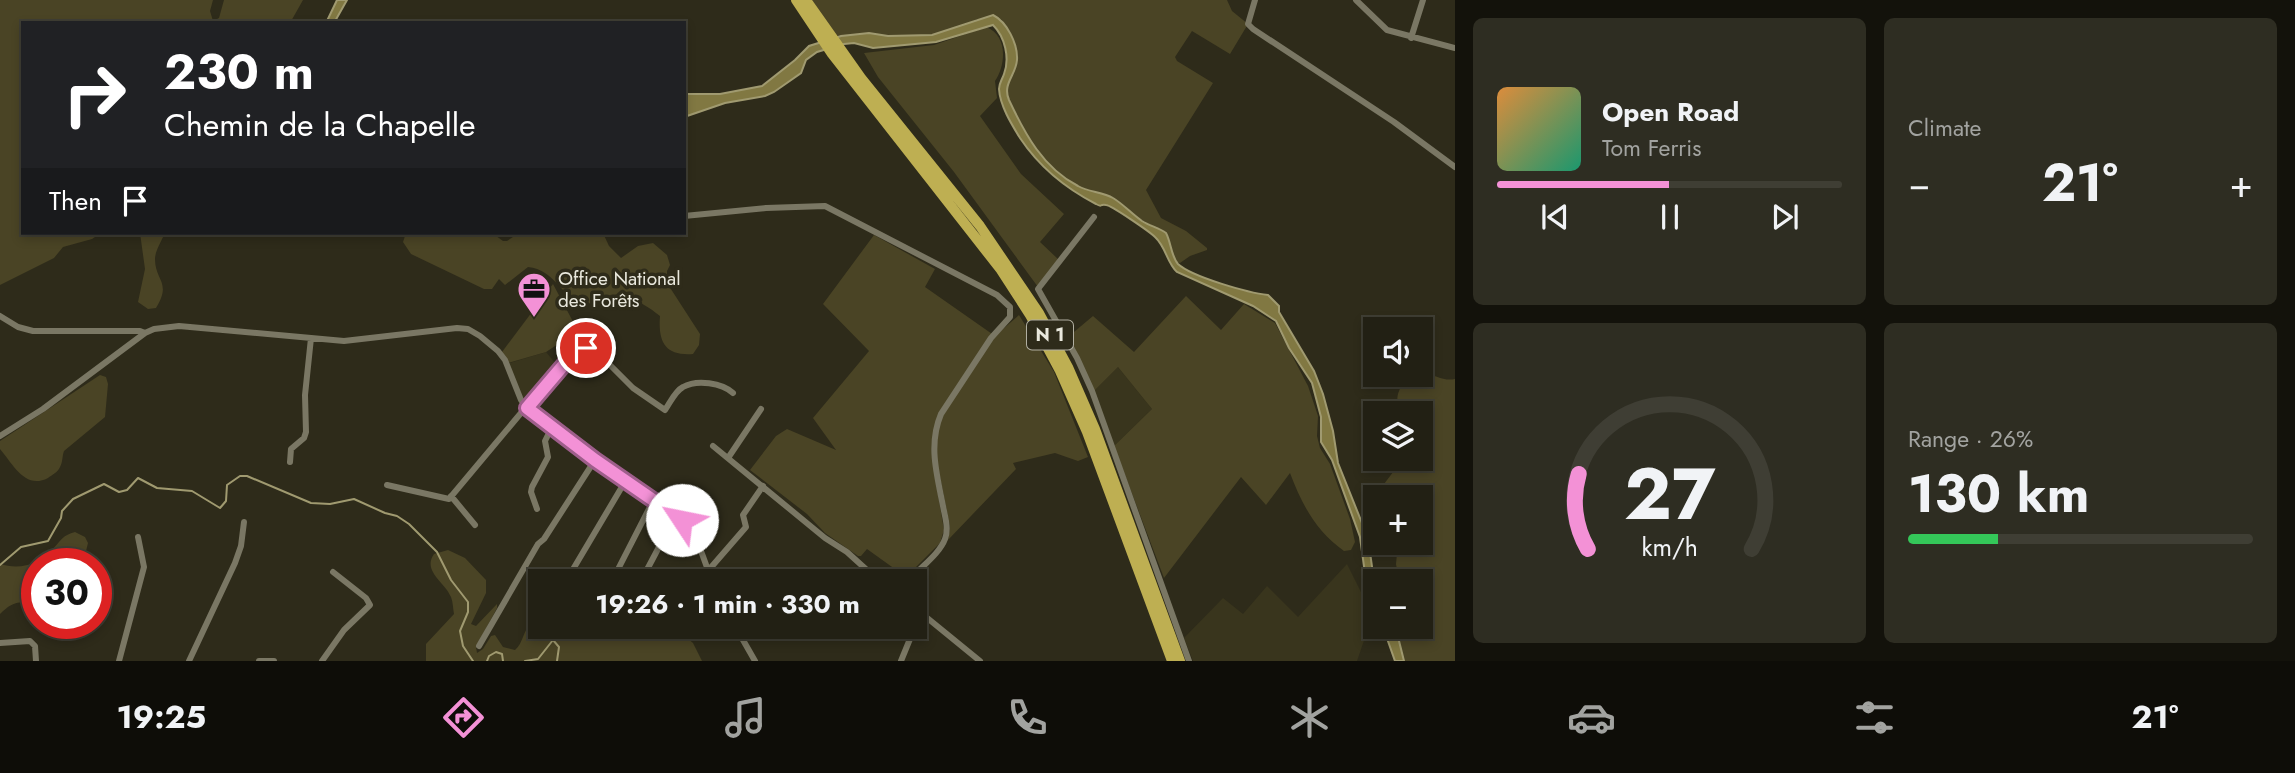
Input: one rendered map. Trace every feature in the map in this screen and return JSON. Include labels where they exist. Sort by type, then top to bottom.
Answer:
[{"type":"highway","name":"N 1","points":[[796,0],[1001,270],[1030,315],[1060,371],[1087,432],[1172,661]]},
{"type":"highway","name":"N 1","points":[[806,0],[824,35]]},
{"type":"highway","name":"N 1","points":[[837,53],[979,226],[1039,313],[1068,367],[1095,429],[1180,661]]},
{"type":"street","points":[[1255,0],[1248,19],[1248,24],[1253,29],[1394,122],[1455,167]]},
{"type":"street","points":[[1356,0],[1387,30],[1455,48]]},
{"type":"street","points":[[1411,38],[1423,0]]},
{"type":"street","points":[[686,216],[766,208],[825,206],[997,295],[1010,307],[1010,317],[991,338],[951,398],[937,425],[933,448],[946,522],[946,537],[920,569]]},
{"type":"street","points":[[1094,217],[1038,289],[1077,358],[1092,391],[1189,661]]},
{"type":"street","points":[[0,316],[18,327],[33,331],[140,331],[145,334]]},
{"type":"street","points":[[0,436],[52,403],[154,329],[179,326],[344,341],[468,329],[500,353],[527,408],[595,460],[682,520],[697,540],[706,569]]},
{"type":"street","points":[[290,462],[291,449],[304,438],[306,432],[305,395],[311,338]]},
{"type":"street","points":[[387,485],[444,499],[451,496],[567,361],[582,348],[598,353],[633,388],[665,411],[680,388],[692,384],[720,385],[733,393]]},
{"type":"street","points":[[728,458],[761,409]]},
{"type":"street","points":[[537,509],[531,492],[548,457],[545,441],[552,427]]},
{"type":"street","points":[[713,446],[864,569]]},
{"type":"street","points":[[479,646],[538,544],[544,539],[595,460]]},
{"type":"street","points":[[573,569],[625,480]]},
{"type":"street","points":[[710,569],[746,527],[744,513],[763,486]]},
{"type":"street","points":[[451,496],[475,526]]},
{"type":"street","points":[[647,569],[659,547],[676,536],[682,520],[699,500]]},
{"type":"street","points":[[618,569],[653,501]]},
{"type":"street","points":[[189,661],[235,563],[241,546],[244,522]]},
{"type":"street","points":[[119,661],[144,567],[138,537]]},
{"type":"street","points":[[322,661],[346,628],[370,605],[366,598],[332,572]]},
{"type":"street","points":[[927,618],[980,661]]},
{"type":"street","points":[[742,639],[755,661]]},
{"type":"street","points":[[901,661],[910,639]]},
{"type":"street","points":[[0,643],[30,641],[35,646],[36,661]]},
{"type":"street","points":[[259,661],[274,661]]},
{"type":"shaded area","points":[[0,0],[213,0],[210,11],[213,21],[21,21],[21,235],[98,235],[63,247],[54,258],[0,285]]},
{"type":"shaded area","points":[[224,0],[303,0],[291,21],[213,21],[219,18]]},
{"type":"shaded area","points":[[337,0],[347,0],[335,21],[327,21]]},
{"type":"shaded area","points":[[812,0],[1227,0],[1232,11],[1248,24],[1230,54],[1192,31],[1175,57],[1177,61],[1213,83],[1146,190],[1161,218],[1186,231],[1207,250],[1180,263],[1176,262],[1166,233],[1140,219],[1113,197],[1080,188],[1056,172],[1036,150],[1023,130],[1007,95],[1007,86],[1017,62],[1009,31],[1001,19],[977,19],[932,35],[888,36],[869,33],[835,36]]},
{"type":"shaded area","points":[[993,15],[998,18],[1011,34],[1016,47],[1017,60],[1007,94],[1022,125],[1045,160],[1066,179],[1082,188],[1113,198],[1142,221],[1166,233],[1176,261],[1185,269],[1221,284],[1268,295],[1279,306],[1279,312],[1314,371],[1323,394],[1338,463],[1363,526],[1363,555],[1370,555],[1372,569],[1364,569],[1360,537],[1332,460],[1321,442],[1321,417],[1312,383],[1289,348],[1276,321],[1253,306],[1177,272],[1162,245],[1152,234],[1115,209],[1106,205],[1100,206],[1074,191],[1045,168],[1020,138],[1002,102],[999,87],[1006,68],[1006,55],[1001,35],[993,25],[936,42],[873,48],[854,43],[817,52],[806,60],[801,73],[774,92],[725,103],[686,116],[686,94],[720,94],[762,86],[809,46],[841,36],[869,33],[888,36],[932,35]]},
{"type":"shaded area","points":[[986,27],[998,37],[1003,59],[995,81],[997,98],[980,116],[1021,174],[1064,214],[1040,242],[1059,260],[1038,287],[954,172],[878,77],[864,53],[934,45]]},
{"type":"shaded area","points":[[140,235],[164,235],[155,256],[163,287],[156,308],[148,309],[138,302],[145,269]]},
{"type":"shaded area","points":[[405,235],[495,235],[507,241],[516,235],[604,235],[609,246],[621,258],[638,246],[653,243],[667,255],[670,265],[667,283],[700,334],[699,345],[693,354],[670,350],[662,340],[660,316],[637,302],[626,299],[582,302],[574,299],[545,273],[528,267],[505,285],[499,279],[492,289],[484,289],[411,254],[403,242]]},
{"type":"shaded area","points":[[874,235],[935,269],[925,287],[995,336],[1019,315],[1054,372],[1088,457],[1078,461],[1055,453],[1013,463],[1016,469],[948,540],[950,526],[939,472],[934,471],[944,530],[940,543],[914,569],[895,569],[867,549],[858,556],[825,533],[807,514],[750,470],[776,436],[787,429],[836,450],[813,418],[869,351],[823,304]]},
{"type":"shaded area","points":[[553,284],[578,331],[546,352],[508,363],[502,352]]},
{"type":"shaded area","points":[[1186,296],[1221,330],[1244,304],[1275,323],[1308,386],[1318,416],[1317,436],[1320,448],[1330,464],[1350,519],[1355,542],[1351,550],[1344,551],[1325,535],[1305,506],[1290,473],[1266,505],[1241,477],[1164,578],[1114,446],[1152,409],[1118,367],[1094,391],[1068,337],[1093,316],[1134,352]]},
{"type":"shaded area","points":[[546,352],[562,371],[528,409],[506,364]]},
{"type":"shaded area","points":[[1118,367],[1152,409],[1114,446],[1094,391]]},
{"type":"shaded area","points":[[100,375],[106,377],[108,384],[105,417],[64,451],[59,469],[48,478],[33,481],[20,474],[0,449],[0,441]]},
{"type":"shaded area","points":[[1433,376],[1455,379],[1455,661],[1404,661],[1398,639],[1433,639],[1433,569],[1397,569],[1396,564],[1397,555],[1433,555],[1433,485],[1384,485],[1394,471],[1433,471],[1433,401],[1397,401],[1401,388],[1433,387]]},
{"type":"shaded area","points":[[75,532],[85,537],[87,548],[54,548],[65,536]]},
{"type":"shaded area","points":[[448,550],[465,558],[486,580],[486,593],[471,624],[476,626],[497,604],[476,647],[477,653],[491,636],[495,635],[503,647],[515,650],[528,628],[528,639],[688,639],[702,661],[426,661],[426,644],[454,614],[451,597],[431,566],[434,554]]},
{"type":"shaded area","points":[[0,564],[21,566],[21,603],[0,614]]},
{"type":"shaded area","points":[[1347,564],[1363,598],[1365,639],[1357,661],[1193,661],[1184,638],[1223,598],[1243,614],[1267,586],[1298,617]]},
{"type":"shaded area","points":[[1387,639],[1399,641],[1404,661],[1395,661]]},
{"type":"waterway","points":[[0,565],[21,547],[48,541],[62,511],[73,499],[104,484],[119,492],[127,490],[138,478],[157,488],[192,491],[220,508],[226,501],[227,485],[240,476],[247,476],[311,503],[330,504],[354,499],[397,516],[409,524],[437,552],[451,580],[468,602],[468,612],[460,631],[463,646],[473,661]]},
{"type":"waterway","points":[[525,661],[538,659],[553,640],[559,647],[557,661]]},
{"type":"waterway","points":[[487,661],[489,656],[496,652],[502,654],[503,661]]},
{"type":"place","name":"Office National des Forêts","points":[[534,319]]},
{"type":"route","points":[[586,348],[582,348],[567,361],[527,408],[595,460],[682,520]]}]
